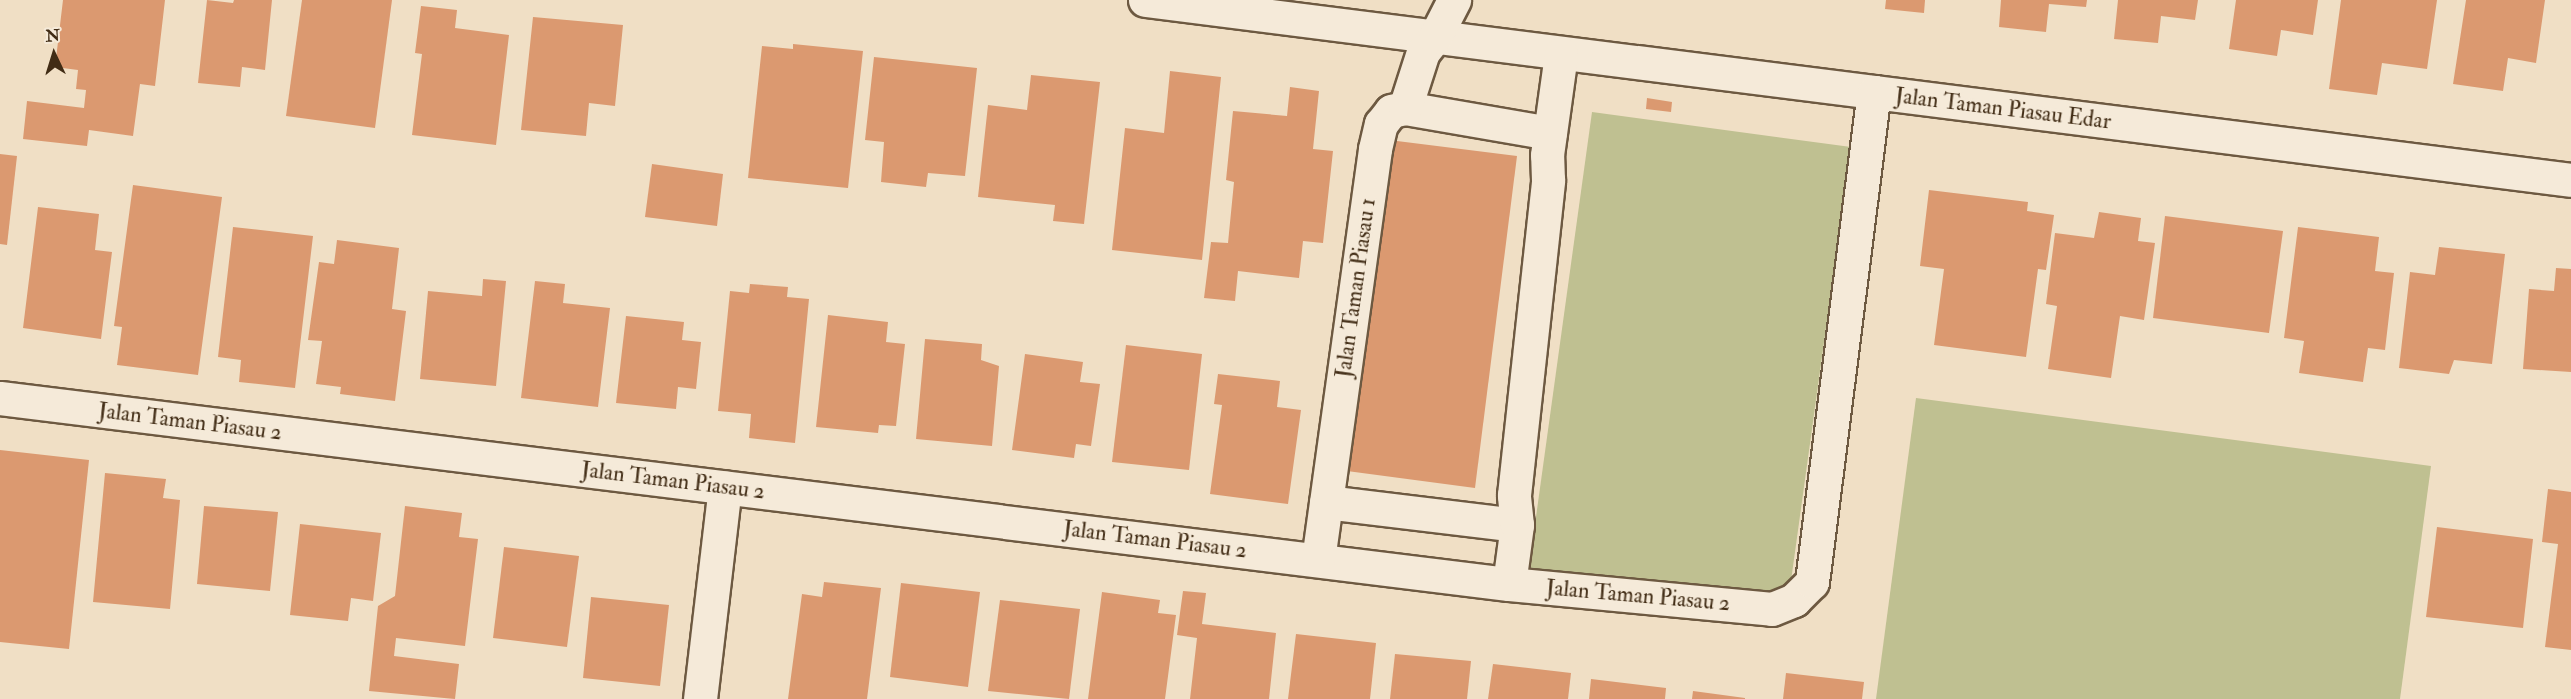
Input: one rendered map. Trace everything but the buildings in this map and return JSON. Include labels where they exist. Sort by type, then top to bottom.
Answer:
[{"type":"street","name":"Jalan Taman Piasau Edar","points":[[1145,0],[2571,180]]},
{"type":"street","points":[[1454,0],[1436,37],[1423,52],[1405,108],[1550,133]]},
{"type":"street","points":[[1509,584],[1517,525],[1514,495],[1550,133],[1561,54]]},
{"type":"street","name":"Jalan Taman Piasau 2","points":[[0,398],[1509,584],[1772,609],[1794,600],[1812,582],[1874,92]]},
{"type":"street","name":"Jalan Taman Piasau 1","points":[[1318,560],[1375,149],[1381,124],[1391,111],[1405,108]]},
{"type":"street","points":[[700,699],[725,487]]},
{"type":"street","points":[[1326,502],[1517,525]]},
{"type":"green space","points":[[1592,112],[1851,147],[1786,617],[1527,582]]},
{"type":"green space","points":[[1916,398],[2431,466],[2400,699],[1876,699]]}]
